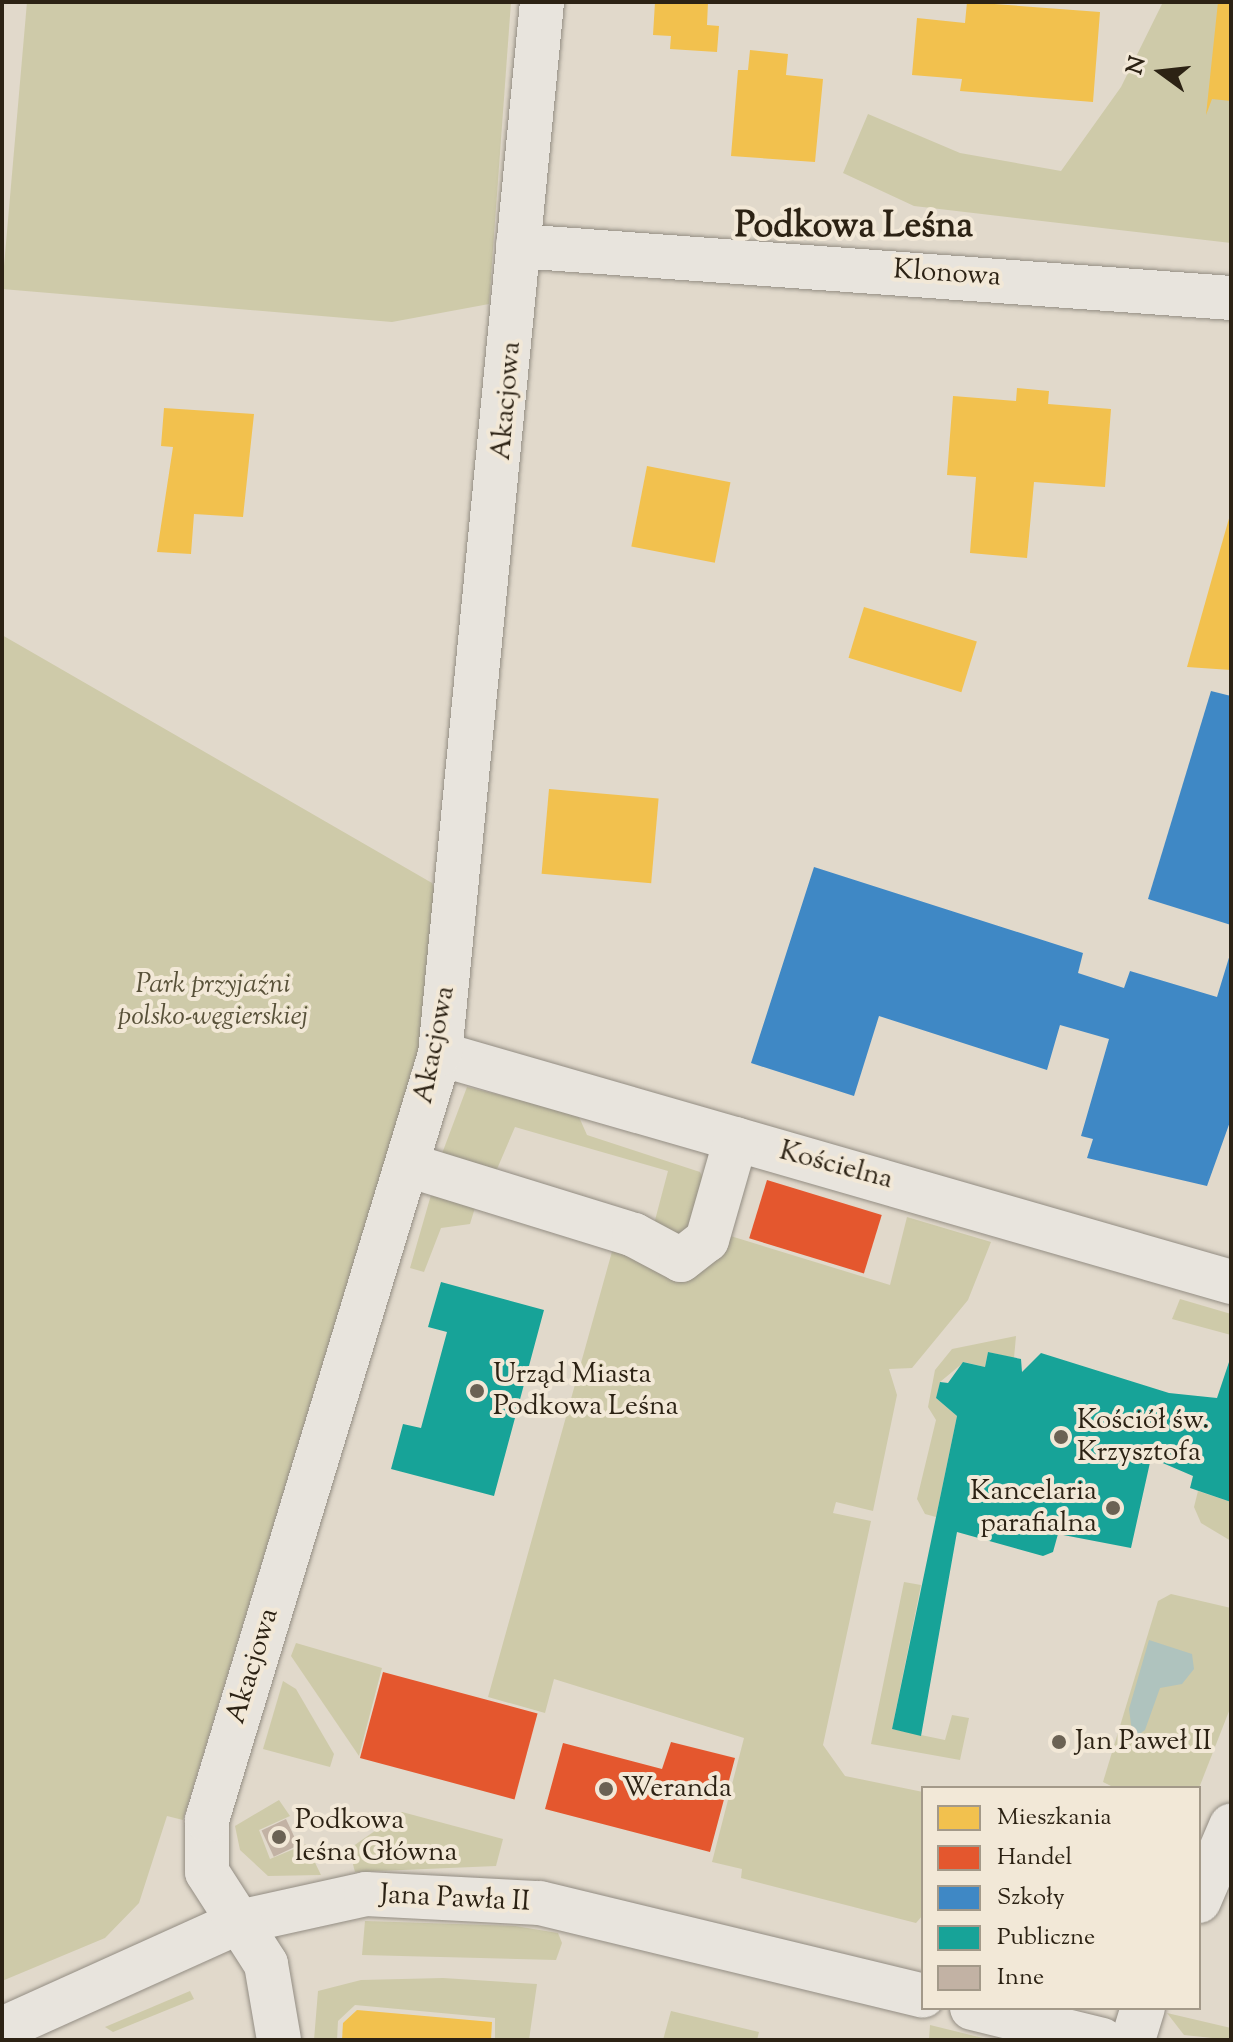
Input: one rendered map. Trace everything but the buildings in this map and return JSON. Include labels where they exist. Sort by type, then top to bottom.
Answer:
[{"type":"street","name":"Akacjowa","points":[[279,2040],[266,1964],[207,1872],[207,1820],[440,1054],[542,2]]},
{"type":"street","name":"Klonowa","points":[[518,246],[1231,298]]},
{"type":"street","name":"Kościelna","points":[[440,1054],[1231,1282]]},
{"type":"street","points":[[408,1165],[634,1235],[681,1260],[707,1240],[736,1139]]},
{"type":"street","points":[[1201,1896],[1231,1826]]},
{"type":"street","name":"Jana Pawła II","points":[[2,2029],[239,1922],[293,1904],[366,1894],[520,1900],[921,1996]]},
{"type":"street","points":[[980,2010],[1102,2040]]},
{"type":"street","points":[[1133,2040],[1142,2010]]},
{"type":"green space","points":[[27,2],[511,2],[489,304],[392,322],[2,289]]},
{"type":"green space","points":[[1163,2],[1231,2],[1231,243],[914,206],[843,173],[868,114],[960,153],[1061,171],[1121,87]]},
{"type":"green space","name":"Park przyjaźni polsko-węgierskiej","points":[[2,635],[432,883],[443,914],[423,1035],[183,1820],[167,1816],[139,1903],[105,1938],[2,1981]]},
{"type":"green space","points":[[467,1087],[579,1117],[587,1135],[700,1172],[706,1184],[684,1243],[654,1224],[668,1171],[515,1127],[497,1169],[487,1173],[440,1159]]},
{"type":"green space","points":[[433,1188],[477,1201],[470,1224],[441,1228],[424,1272],[410,1268]]},
{"type":"green space","points":[[907,1217],[991,1242],[968,1300],[912,1368],[889,1369],[897,1395],[873,1511],[836,1502],[833,1513],[871,1521],[823,1745],[845,1776],[921,1792],[921,1917],[916,1923],[741,1878],[742,1869],[712,1862],[744,1738],[554,1679],[545,1713],[488,1697],[613,1248],[724,1234],[890,1285]]},
{"type":"green space","points":[[1180,1299],[1231,1314],[1231,1335],[1172,1319]]},
{"type":"green space","points":[[1016,1336],[1014,1358],[988,1352],[985,1367],[964,1362],[940,1382],[936,1398],[957,1416],[936,1517],[925,1514],[917,1499],[936,1420],[928,1407],[935,1370],[952,1349]]},
{"type":"green space","points":[[1198,1491],[1231,1502],[1231,1541],[1201,1523],[1194,1507]]},
{"type":"green space","points":[[904,1582],[921,1585],[892,1729],[945,1740],[952,1715],[969,1718],[960,1760],[871,1744]]},
{"type":"green space","points":[[1171,1594],[1231,1608],[1231,1706],[1200,1786],[1111,1786],[1103,1782],[1158,1601]]},
{"type":"green space","points":[[296,1643],[382,1668],[359,1756],[291,1656]]},
{"type":"green space","points":[[283,1681],[296,1689],[334,1754],[330,1767],[263,1749]]},
{"type":"green space","points":[[279,1800],[290,1816],[259,1830],[270,1859],[306,1844],[321,1875],[268,1876],[240,1850],[235,1826]]},
{"type":"green space","points":[[402,1812],[503,1839],[496,1866],[355,1872],[349,1849]]},
{"type":"green space","points":[[365,1921],[515,1926],[558,1933],[562,1943],[556,1960],[362,1955]]},
{"type":"green space","points":[[443,1978],[537,1984],[529,2040],[495,2040],[495,2018],[355,2005],[338,2021],[337,2040],[314,2040],[318,1991],[361,1980]]},
{"type":"green space","points":[[190,1991],[194,1999],[113,2032],[105,2027]]},
{"type":"green space","points":[[671,2011],[759,2032],[757,2040],[663,2040]]},
{"type":"green space","points":[[1167,2013],[1231,2028],[1231,2040],[1184,2035]]},
{"type":"green space","points":[[930,2025],[991,2040],[929,2040]]},
{"type":"shaded area","points":[[1149,1640],[1192,1654],[1194,1669],[1182,1684],[1160,1688],[1145,1730],[1133,1739],[1129,1709]]},
{"type":"place","name":"Urząd Miasta Podkowa Leśna","points":[[477,1391]]},
{"type":"place","name":"Kościół św. Krzysztofa","points":[[1061,1437]]},
{"type":"place","name":"Kancelaria parafialna","points":[[1113,1508]]},
{"type":"place","name":"Jan Paweł II","points":[[1059,1742]]},
{"type":"place","name":"Weranda","points":[[606,1789]]},
{"type":"place","name":"Podkowa leśna Główna","points":[[279,1837]]},
{"type":"district","name":"Podkowa Leśna","points":[[854,228]]}]
